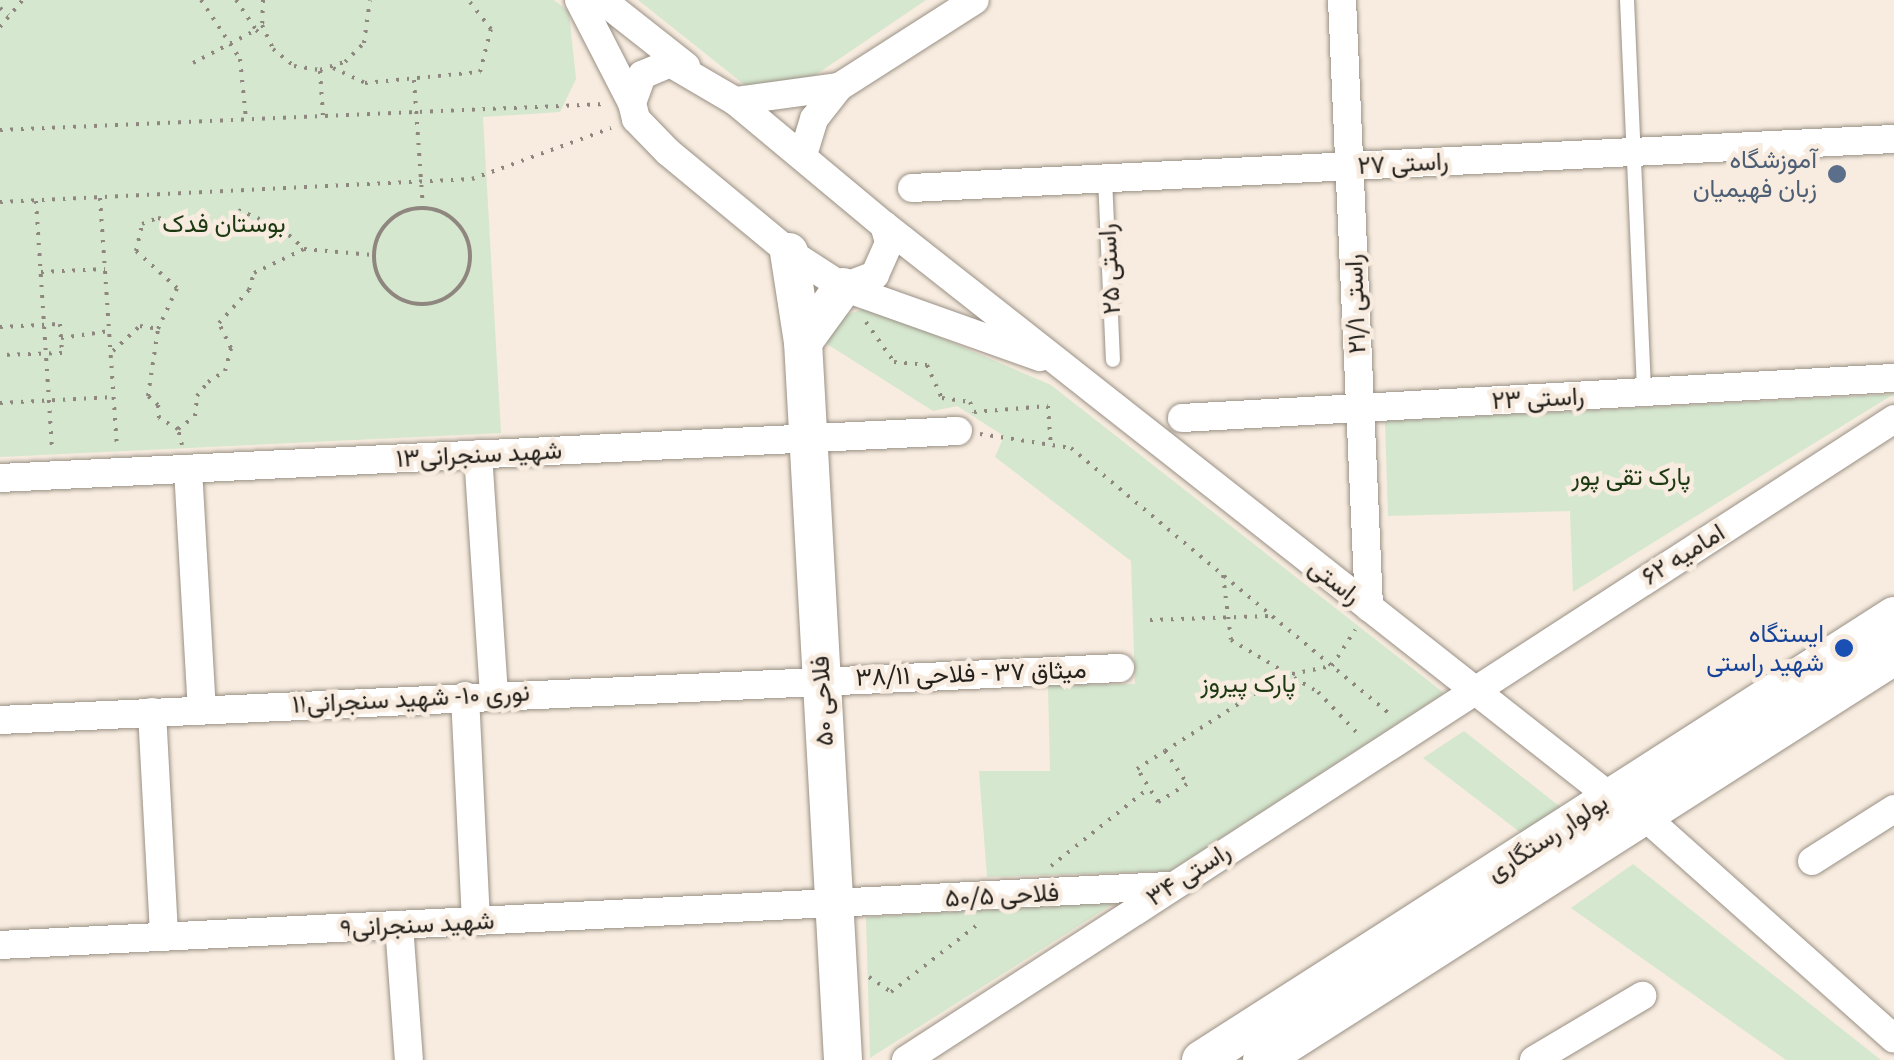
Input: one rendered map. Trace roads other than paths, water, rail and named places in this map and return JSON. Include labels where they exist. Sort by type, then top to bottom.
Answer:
[{"type":"street","points":[[579,0],[634,111]]},
{"type":"street","points":[[602,0],[686,66]]},
{"type":"street","points":[[803,155],[814,119],[839,87],[975,0]]},
{"type":"street","name":"راستی ۲۱/۱","points":[[1342,0],[1369,608]]},
{"type":"street","points":[[634,111],[642,75],[655,66],[686,66]]},
{"type":"street","name":"راستی","points":[[686,66],[1610,796]]},
{"type":"street","points":[[735,101],[839,87]]},
{"type":"street","name":"راستی","points":[[634,111],[789,252],[843,287],[1061,364]]},
{"type":"street","name":"راستی ۲۷","points":[[912,188],[1894,138]]},
{"type":"street","points":[[803,342],[843,287],[876,275],[888,243],[884,226]]},
{"type":"street","name":"فلاحی ۵۰","points":[[789,252],[803,342],[842,1060]]},
{"type":"street","name":"راستی ۲۳","points":[[1182,418],[1894,378]]},
{"type":"street","name":"امامیه ۶۲","points":[[1471,688],[1894,420]]},
{"type":"street","name":"شهید سنجرانی۱۳","points":[[0,478],[958,431]]},
{"type":"street","points":[[478,454],[494,694]]},
{"type":"street","points":[[188,469],[202,709]]},
{"type":"street","name":"بولوار رستگاری","points":[[1201,1060],[1894,616]]},
{"type":"street","name":"بولوار رستگاری","points":[[1262,1060],[1894,656]]},
{"type":"street","name":"میثاق ۳۷ - فلاحی ۳۸/۱۱","points":[[821,678],[1120,668]]},
{"type":"street","name":"نوری ۱۰- شهید سنجرانی۱۱","points":[[0,720],[821,678]]},
{"type":"street","name":"راستی ۳۴","points":[[906,1060],[1471,688]]},
{"type":"street","points":[[465,696],[476,922]]},
{"type":"street","points":[[152,712],[164,937]]},
{"type":"street","points":[[1812,861],[1894,809]]},
{"type":"street","points":[[1643,815],[1894,1039]]},
{"type":"street","name":"فلاحی ۵۰/۵","points":[[834,904],[1170,886]]},
{"type":"street","name":"شهید سنجرانی۹","points":[[0,945],[834,904]]},
{"type":"street","points":[[399,925],[408,1060]]},
{"type":"street","points":[[1534,1060],[1642,996]]},
{"type":"lane","points":[[1628,0],[1644,392]]},
{"type":"lane","name":"راستی ۲۵","points":[[1105,178],[1113,360]]},
{"type":"place","name":"آموزشگاه زبان فهیمیان","points":[[1837,174]]},
{"type":"place","name":"ایستگاه شهید راستی","points":[[1844,648]]},
{"type":"park label","name":"بوستان فدک","points":[[224,223]]},
{"type":"park label","name":"پارک تقی پور","points":[[1631,476]]},
{"type":"park label","name":"پارک پیروز","points":[[1248,683]]}]
